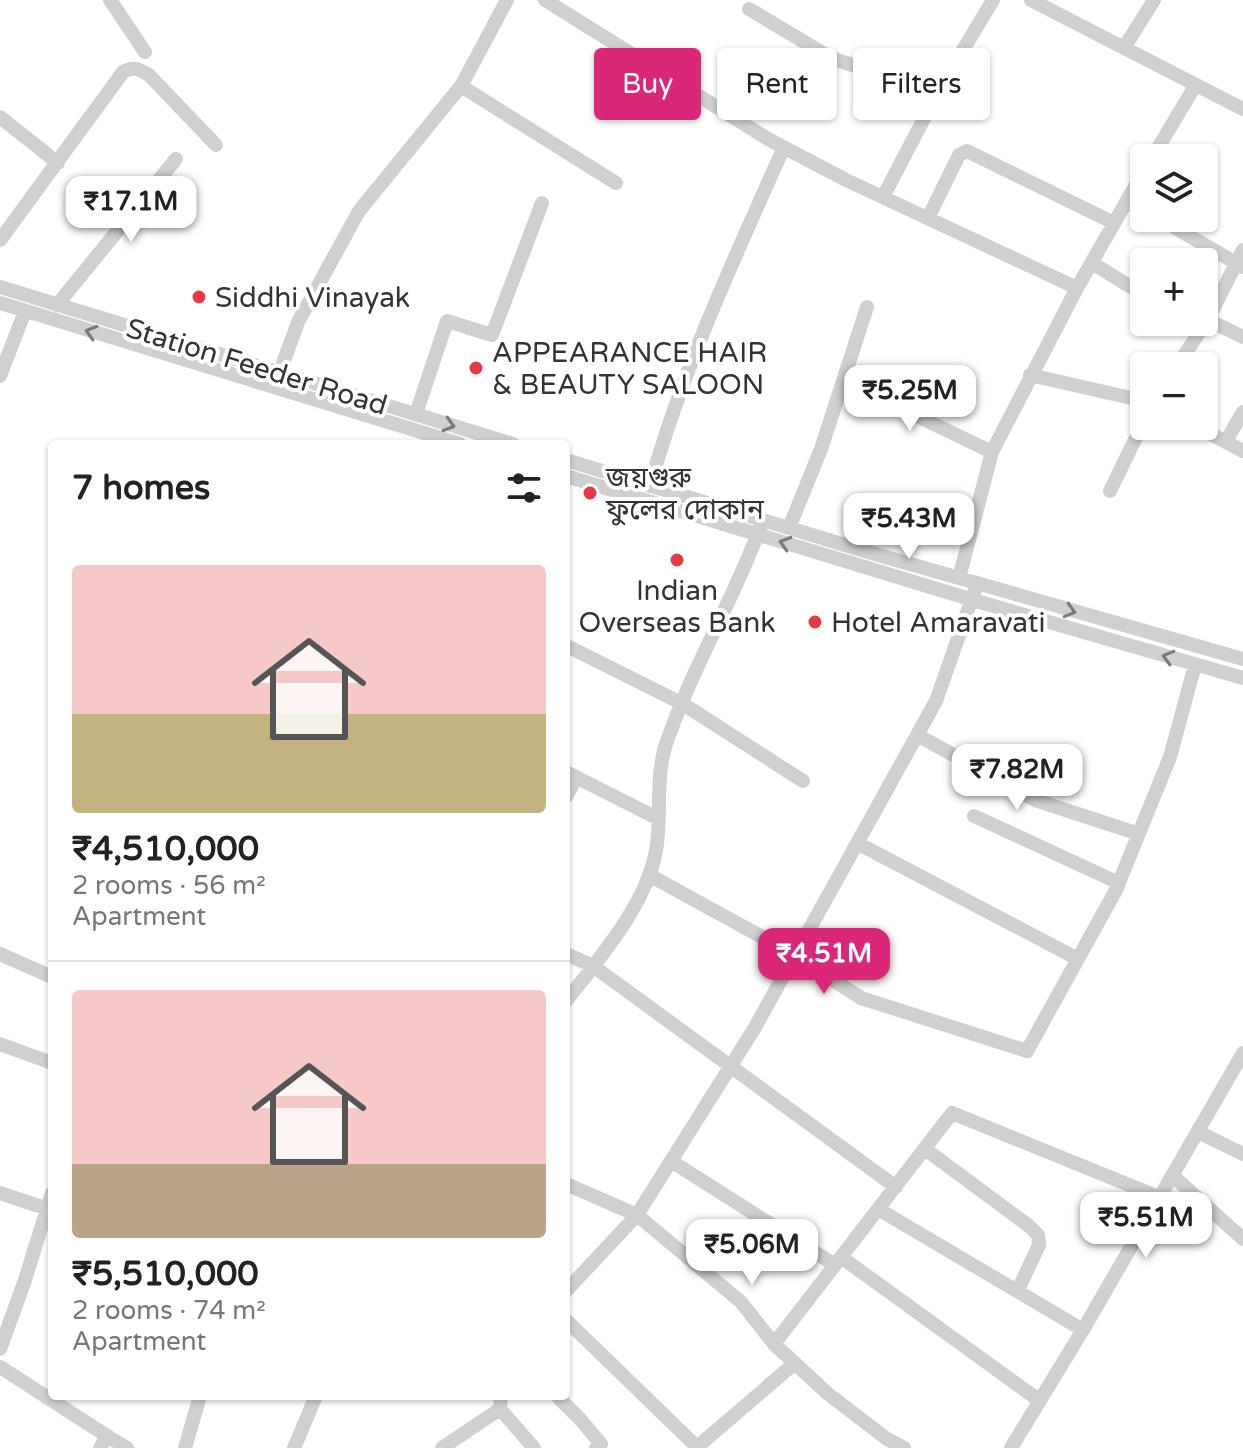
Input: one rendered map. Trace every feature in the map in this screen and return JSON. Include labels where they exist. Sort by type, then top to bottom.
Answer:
[{"type":"street","points":[[110,0],[145,52]]},
{"type":"street","points":[[277,380],[298,322],[359,211],[461,86],[507,0]]},
{"type":"street","points":[[545,0],[784,147],[1077,288]]},
{"type":"street","points":[[965,48],[993,0]]},
{"type":"street","points":[[1031,0],[1243,109]]},
{"type":"street","points":[[1124,48],[1154,0]]},
{"type":"street","points":[[749,9],[831,58],[853,65]]},
{"type":"street","points":[[0,240],[123,72],[130,68],[139,68],[149,75],[216,145]]},
{"type":"street","points":[[461,86],[616,183]]},
{"type":"street","points":[[1160,144],[1195,86]]},
{"type":"street","points":[[0,117],[58,163]]},
{"type":"street","points":[[883,197],[924,120]]},
{"type":"street","points":[[650,486],[668,422],[704,326],[784,147]]},
{"type":"street","points":[[928,218],[959,155],[967,151],[1114,223]]},
{"type":"street","points":[[57,305],[176,159]]},
{"type":"street","points":[[959,578],[992,452],[1030,375],[1130,195]]},
{"type":"street","points":[[416,414],[447,321],[492,335],[542,203]]},
{"type":"street","points":[[1185,232],[1240,260],[1218,298]]},
{"type":"street","points":[[1092,263],[1130,286]]},
{"type":"street","name":"Station Feeder Road","points":[[0,287],[449,440]]},
{"type":"street","name":"Station Feeder Road","points":[[0,303],[277,380],[416,414],[500,440]]},
{"type":"street","points":[[789,528],[821,449],[867,307]]},
{"type":"street","points":[[0,376],[25,311]]},
{"type":"street","points":[[1218,324],[1243,337]]},
{"type":"street","points":[[1030,375],[1130,398]]},
{"type":"street","points":[[844,381],[992,452]]},
{"type":"street","points":[[1226,441],[1243,412]]},
{"type":"street","points":[[1218,437],[1243,451]]},
{"type":"street","points":[[1110,491],[1135,440]]},
{"type":"street","points":[[570,461],[650,486],[973,600],[1243,678]]},
{"type":"street","points":[[570,477],[761,527],[789,528],[1243,659]]},
{"type":"street","points":[[570,996],[627,917],[649,875],[657,844],[665,749],[761,527]]},
{"type":"street","points":[[570,1287],[637,1215],[731,1067],[919,736],[936,701],[977,584]]},
{"type":"street","points":[[570,648],[683,704],[803,781]]},
{"type":"street","points":[[649,875],[793,954],[861,998],[1027,1051],[1119,883],[1170,757],[1195,665]]},
{"type":"street","points":[[919,736],[1035,800],[1139,834]]},
{"type":"street","points":[[571,775],[657,818]]},
{"type":"street","points":[[974,816],[1119,883]]},
{"type":"street","points":[[857,843],[1078,959]]},
{"type":"street","points":[[0,954],[48,975]]},
{"type":"street","points":[[570,956],[593,966],[896,1187]]},
{"type":"street","points":[[0,1044],[48,1062]]},
{"type":"street","points":[[1011,1448],[1242,1058]]},
{"type":"street","points":[[774,1344],[952,1113],[1161,1198]]},
{"type":"street","points":[[1198,1132],[1243,1154]]},
{"type":"street","points":[[925,1149],[1038,1235],[1039,1245],[1018,1290]]},
{"type":"street","points":[[671,1161],[838,1261],[1040,1401]]},
{"type":"street","points":[[1173,1176],[1243,1239]]},
{"type":"street","points":[[570,1186],[637,1215],[741,1302],[774,1344],[884,1443],[904,1448]]},
{"type":"street","points":[[0,1193],[48,1209],[0,1349]]},
{"type":"street","points":[[878,1209],[1083,1330]]},
{"type":"street","points":[[570,1324],[696,1448],[795,1363]]},
{"type":"street","points":[[0,1367],[104,1442],[127,1448]]},
{"type":"street","points":[[185,1448],[199,1400]]},
{"type":"street","points":[[294,1448],[314,1400]]},
{"type":"street","points":[[561,1400],[601,1444],[596,1448]]},
{"type":"street","points":[[442,1448],[500,1403],[534,1448]]},
{"type":"place","name":"Siddhi Vinayak","points":[[199,297]]},
{"type":"place","name":"APPEARANCE HAIR & BEAUTY SALOON","points":[[476,368]]},
{"type":"place","name":"জয়গুরু ফুলের দোকান","points":[[590,493]]},
{"type":"place","name":"Indian Overseas Bank","points":[[677,560]]},
{"type":"place","name":"Hotel Amaravati","points":[[815,622]]}]
